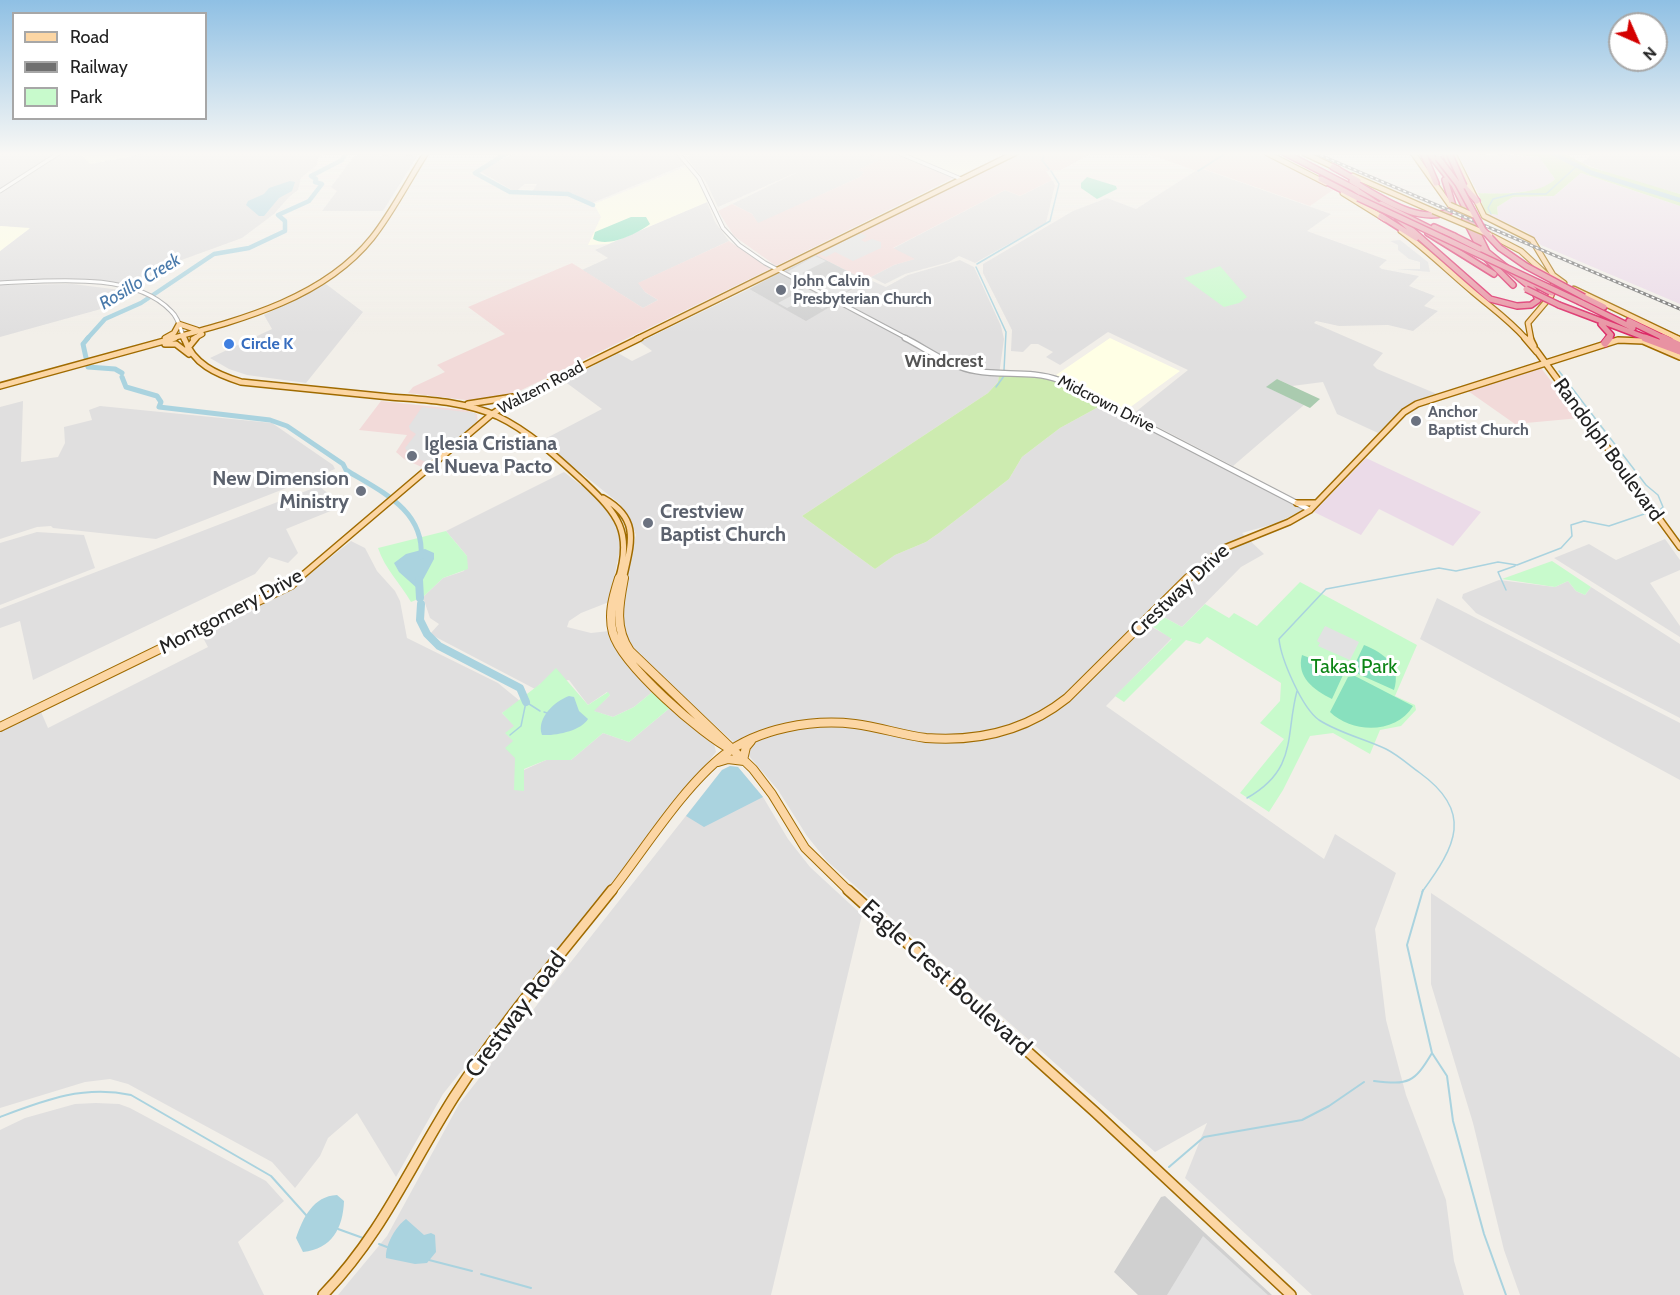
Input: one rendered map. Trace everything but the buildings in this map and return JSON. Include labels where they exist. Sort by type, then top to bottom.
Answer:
[{"type":"highway","points":[[1391,213],[1581,299]]},
{"type":"highway","points":[[1391,213],[1404,222],[1490,299],[1517,306],[1536,302],[1538,298],[1534,290],[1487,252],[1468,213]]},
{"type":"highway","points":[[1397,213],[1513,285],[1642,341]]},
{"type":"highway","points":[[1406,213],[1680,346]]},
{"type":"highway","points":[[1425,213],[1440,216],[1446,213]]},
{"type":"highway","points":[[1462,213],[1472,239],[1487,260],[1513,285]]},
{"type":"highway","points":[[1469,213],[1473,225]]},
{"type":"highway","points":[[1474,213],[1483,230],[1500,248],[1529,268],[1581,299],[1680,351]]},
{"type":"highway","points":[[1381,216],[1445,258]]},
{"type":"highway","points":[[1424,229],[1451,237]]},
{"type":"highway","points":[[1479,237],[1490,251],[1513,271],[1538,286],[1553,291]]},
{"type":"highway","points":[[1487,260],[1524,290]]},
{"type":"highway","points":[[1557,306],[1680,351]]},
{"type":"highway","points":[[1601,324],[1611,335],[1605,343]]},
{"type":"main road","points":[[187,348],[194,338],[285,302],[323,281],[348,263],[372,238],[388,213]]},
{"type":"main road","name":"Walzem Road","points":[[183,336],[187,348],[197,362],[217,374],[253,385],[462,404],[492,414],[527,393],[891,213]]},
{"type":"main road","name":"Randolph Boulevard","points":[[1377,213],[1431,253],[1474,293],[1515,325],[1680,547]]},
{"type":"main road","points":[[1439,213],[1521,251],[1554,280],[1680,340]]},
{"type":"main road","points":[[1475,213],[1532,240],[1553,275],[1564,283]]},
{"type":"main road","points":[[1475,213],[1501,224]]},
{"type":"main road","points":[[1540,269],[1595,299]]},
{"type":"main road","points":[[1554,280],[1553,291],[1529,322],[1529,336],[1536,351],[1554,358]]},
{"type":"main road","points":[[1515,325],[1529,322]]},
{"type":"main road","points":[[148,346],[171,336],[179,324],[191,330],[218,327]]},
{"type":"main road","points":[[0,386],[218,327]]},
{"type":"main road","name":"Crestway Drive","points":[[732,750],[752,740],[785,729],[837,723],[912,735],[952,738],[997,733],[1021,726],[1050,711],[1068,697],[1222,549],[1247,535],[1296,519],[1310,510],[1411,408],[1554,358],[1605,343],[1628,339],[1642,341]]},
{"type":"main road","points":[[1642,341],[1680,357]]},
{"type":"main road","points":[[148,346],[174,344],[191,355]]},
{"type":"main road","points":[[462,404],[498,400],[527,393]]},
{"type":"main road","points":[[480,409],[482,417],[480,425],[504,420],[506,405]]},
{"type":"main road","name":"Eagle Crest Boulevard","points":[[492,414],[504,420],[603,498],[618,518],[625,535],[624,551],[610,611],[611,628],[617,644],[632,665],[715,739],[732,750]]},
{"type":"main road","name":"Montgomery Drive","points":[[0,727],[291,585],[399,496],[492,414]]},
{"type":"main road","name":"Eagle Crest Boulevard","points":[[603,498],[610,500],[622,512],[631,534],[631,549],[616,611],[618,626],[625,644],[644,667],[725,740],[767,786],[804,845],[824,868],[1180,1189],[1291,1295]]},
{"type":"main road","points":[[1297,503],[1306,505],[1318,502]]},
{"type":"main road","points":[[715,739],[721,748],[715,764]]},
{"type":"main road","points":[[725,740],[733,742],[752,740]]},
{"type":"main road","points":[[715,764],[728,759],[744,761],[746,747],[752,740]]},
{"type":"main road","name":"Crestway Road","points":[[322,1295],[350,1266],[388,1217],[444,1114],[482,1058],[715,764],[732,750]]},
{"type":"street","name":"Midcrown Drive","points":[[717,213],[725,231],[745,250],[962,368],[990,373],[1036,373],[1059,380],[1310,510]]},
{"type":"street","points":[[0,283],[95,283],[146,294],[154,297],[172,311],[183,336]]},
{"type":"shaded area","points":[[0,213],[274,213],[242,238],[176,262],[132,286],[84,279],[0,281],[0,251],[29,229],[0,226]]},
{"type":"shaded area","points":[[599,213],[680,213],[608,244],[588,245],[601,217]]},
{"type":"shaded area","points":[[680,213],[712,213],[729,241],[639,283],[645,292],[658,300],[643,308],[582,270],[608,258],[595,250]]},
{"type":"shaded area","points":[[720,213],[751,213],[758,223],[779,213],[882,213],[776,266],[734,236]]},
{"type":"shaded area","points":[[751,213],[781,213],[758,224]]},
{"type":"shaded area","points":[[896,213],[960,213],[893,248],[915,259],[894,265],[865,280],[814,254]]},
{"type":"shaded area","points":[[960,213],[1048,213],[1046,223],[975,263],[959,256],[949,262],[905,274],[885,284],[871,277],[894,265],[914,259],[892,249]]},
{"type":"shaded area","points":[[1069,213],[1329,213],[1307,231],[1387,260],[1379,267],[1382,269],[1419,276],[1409,286],[1435,296],[1424,306],[1438,311],[1413,331],[1388,325],[1339,326],[1316,321],[1314,323],[1383,353],[1373,365],[1377,369],[1437,394],[1403,408],[1378,433],[1337,414],[1323,382],[1292,386],[1277,379],[1267,387],[1304,405],[1233,466],[1133,414],[1188,370],[1108,332],[1060,365],[1046,357],[1053,352],[1038,344],[1031,344],[1023,352],[1011,351],[1012,330],[983,273],[983,264]]},
{"type":"shaded area","points":[[1487,213],[1680,213],[1680,304],[1541,245],[1528,233]]},
{"type":"shaded area","points":[[0,226],[30,228],[0,251]]},
{"type":"shaded area","points":[[860,233],[867,236],[861,240],[865,242],[872,239],[881,242],[881,248],[853,261],[835,252],[826,257],[819,254]]},
{"type":"shaded area","points":[[1400,240],[1428,262],[1430,272],[1396,269],[1420,269],[1420,262],[1409,259],[1398,250],[1398,245],[1390,241]]},
{"type":"shaded area","points":[[729,241],[770,269],[507,397],[474,401],[408,393],[413,387],[445,372],[437,365],[505,334],[468,307],[572,263],[643,308],[658,300],[645,292],[638,283]]},
{"type":"shaded area","points":[[816,255],[867,281],[837,298],[784,271]]},
{"type":"shaded area","points":[[815,256],[826,261],[802,273],[807,276],[801,279],[787,272]]},
{"type":"shaded area","points":[[960,260],[974,267],[1001,326],[1004,339],[998,382],[988,393],[802,516],[875,569],[895,555],[926,542],[939,533],[1009,479],[1022,457],[1060,428],[1102,405],[1305,509],[1277,523],[1242,533],[1264,554],[1241,567],[1182,627],[1160,615],[1150,626],[1172,638],[1106,706],[1324,859],[1335,834],[1396,873],[1375,929],[1386,1020],[1406,1095],[1446,1200],[1454,1261],[1464,1295],[1312,1295],[1185,1178],[1207,1123],[1155,1152],[827,861],[807,836],[778,790],[749,756],[638,656],[625,637],[620,605],[636,535],[629,518],[620,504],[541,441],[602,409],[564,381],[618,353],[632,361],[652,351],[640,342],[749,289],[806,320],[841,301],[837,298],[870,280],[886,287],[908,275]]},
{"type":"shaded area","points":[[779,273],[837,303],[806,321],[749,289]]},
{"type":"shaded area","points":[[850,273],[865,281],[837,296],[821,288]]},
{"type":"shaded area","points":[[73,284],[129,291],[101,309],[0,337],[0,285]]},
{"type":"shaded area","points":[[326,284],[363,312],[306,383],[247,375],[229,369],[210,358],[272,329],[264,315]]},
{"type":"shaded area","points":[[806,288],[834,303],[822,309],[805,299],[787,308],[778,303]]},
{"type":"shaded area","points":[[1110,338],[1180,371],[1125,411],[1056,375]]},
{"type":"shaded area","points":[[1541,368],[1580,418],[1515,424],[1468,391]]},
{"type":"shaded area","points":[[1277,379],[1320,399],[1310,408],[1266,387]]},
{"type":"shaded area","points":[[23,401],[21,462],[58,457],[65,443],[64,427],[92,420],[89,410],[100,406],[272,423],[333,465],[335,469],[156,539],[51,526],[37,527],[0,539],[0,407]]},
{"type":"shaded area","points":[[381,401],[465,410],[477,414],[478,423],[426,469],[404,459],[396,452],[407,435],[359,430]]},
{"type":"shaded area","points":[[422,407],[475,413],[477,422],[431,464],[411,456],[405,448],[416,434],[410,430],[409,426]]},
{"type":"shaded area","points":[[1366,458],[1481,512],[1453,546],[1379,509],[1361,535],[1314,512]]},
{"type":"shaded area","points":[[564,472],[609,507],[623,535],[609,602],[581,613],[569,621],[567,627],[591,633],[609,631],[625,661],[656,689],[634,707],[613,717],[593,711],[610,695],[607,692],[588,705],[569,680],[540,684],[535,689],[430,634],[439,624],[430,618],[423,597],[443,578],[464,571],[467,556],[446,531]]},
{"type":"shaded area","points":[[319,486],[343,506],[286,529],[298,553],[288,563],[269,557],[255,574],[33,680],[20,621],[0,628],[0,609]]},
{"type":"shaded area","points":[[37,532],[84,535],[95,568],[0,605],[0,543]]},
{"type":"shaded area","points":[[1665,539],[1680,560],[1680,570],[1650,583],[1680,626],[1680,637],[1554,558],[1589,544],[1616,560]]},
{"type":"shaded area","points":[[351,541],[365,548],[377,571],[395,591],[400,601],[407,638],[498,683],[520,701],[502,713],[515,726],[515,758],[524,770],[546,760],[571,760],[603,733],[629,742],[671,707],[714,744],[716,752],[443,1094],[396,1177],[357,1113],[328,1138],[320,1156],[295,1188],[272,1162],[128,1084],[110,1079],[85,1082],[0,1108],[0,732],[41,712],[48,728],[208,647],[201,634],[295,586]]},
{"type":"shaded area","points":[[1499,580],[1555,587],[1568,581],[1576,591],[1585,595],[1591,587],[1680,644],[1680,718],[1476,613],[1462,598],[1463,594]]},
{"type":"shaded area","points":[[1437,598],[1680,723],[1680,780],[1420,639]]},
{"type":"shaded area","points":[[1325,626],[1359,642],[1350,660],[1318,646],[1320,643],[1317,641]]},
{"type":"shaded area","points":[[730,766],[738,767],[763,797],[788,839],[810,867],[862,915],[771,1295],[338,1295],[387,1236],[459,1104],[722,770]]},
{"type":"shaded area","points":[[1431,893],[1680,1058],[1680,1295],[1520,1295],[1504,1250],[1473,1123],[1431,984]]},
{"type":"shaded area","points":[[75,1104],[119,1104],[130,1108],[266,1181],[284,1201],[238,1242],[264,1295],[0,1295],[0,1130],[25,1118]]},
{"type":"shaded area","points":[[1165,1196],[1272,1295],[1138,1295],[1114,1272],[1161,1197]]},
{"type":"shaded area","points":[[1203,1236],[1268,1295],[1167,1295]]},
{"type":"green space","points":[[631,217],[646,217],[650,224],[630,236],[614,241],[593,239],[595,232]]},
{"type":"green space","points":[[1220,266],[1247,297],[1239,303],[1224,307],[1184,278]]},
{"type":"green space","points":[[1021,374],[1056,380],[1102,405],[1060,428],[1022,457],[1009,479],[926,542],[895,555],[875,569],[802,516],[988,393],[998,382],[999,375]]},
{"type":"green space","points":[[446,531],[467,556],[468,569],[443,578],[423,597],[411,602],[378,548]]},
{"type":"green space","points":[[1552,561],[1591,587],[1585,595],[1576,591],[1568,581],[1555,587],[1502,579]]},
{"type":"green space","name":"Takas Park","points":[[1300,582],[1417,645],[1395,696],[1415,705],[1416,710],[1401,726],[1380,730],[1370,754],[1333,733],[1310,736],[1283,790],[1269,812],[1240,793],[1284,739],[1260,723],[1280,701],[1281,683],[1207,637],[1200,644],[1186,640],[1124,702],[1115,696],[1172,639],[1150,625],[1160,615],[1182,627],[1205,604],[1229,618],[1234,613],[1257,626]]},
{"type":"green space","name":"Takas Park","points":[[1364,645],[1378,652],[1390,662],[1396,674],[1394,690],[1356,673],[1353,668]]},
{"type":"green space","points":[[1302,655],[1339,669],[1343,675],[1332,699],[1308,682],[1302,670]]},
{"type":"green space","points":[[556,668],[588,705],[608,692],[610,695],[594,711],[613,717],[634,707],[656,689],[671,707],[629,742],[603,733],[571,760],[546,760],[524,769],[524,791],[514,790],[515,758],[505,748],[513,741],[505,733],[514,726],[502,713],[540,684]]},
{"type":"green space","points":[[1355,676],[1413,706],[1396,722],[1374,728],[1350,724],[1339,719],[1330,712],[1348,677]]},
{"type":"water","points":[[425,549],[434,553],[434,559],[418,589],[399,572],[394,563],[406,554]]},
{"type":"water","points":[[569,696],[574,697],[579,711],[588,719],[574,730],[554,735],[542,735],[542,722],[548,711]]},
{"type":"water","points":[[730,766],[738,767],[763,797],[704,827],[686,816],[722,770]]},
{"type":"water","points":[[337,1195],[344,1201],[341,1220],[334,1236],[322,1247],[303,1252],[296,1238],[310,1209],[321,1199]]},
{"type":"water","points":[[406,1219],[424,1235],[431,1233],[435,1235],[436,1252],[427,1263],[415,1264],[386,1258],[387,1247],[392,1236]]},
{"type":"waterway","name":"Rosillo Creek","points":[[87,339],[105,319],[141,303],[214,254],[249,248],[285,231],[285,221],[278,215],[281,213]]},
{"type":"waterway","points":[[977,264],[1050,221],[1052,213]]},
{"type":"waterway","points":[[976,267],[1006,332],[1004,370]]},
{"type":"waterway","name":"Rosillo Creek","points":[[88,338],[83,344],[88,367],[115,369],[122,373]]},
{"type":"waterway","points":[[1559,371],[1646,485],[1658,495],[1663,507],[1657,512]]},
{"type":"waterway","points":[[996,387],[1004,376]]},
{"type":"waterway","name":"Rosillo Creek","points":[[122,377],[126,387],[157,396],[161,402],[159,407],[270,420],[287,426],[343,464],[346,470],[386,494],[398,504],[416,527],[421,557]]},
{"type":"waterway","points":[[1423,891],[1451,844],[1454,830],[1453,816],[1448,802],[1437,787],[1395,754],[1335,729],[1312,714],[1293,682],[1279,639],[1326,589],[1439,568],[1456,571],[1498,562],[1517,565],[1561,548],[1572,536],[1571,525],[1584,521],[1609,526],[1650,512]]},
{"type":"waterway","points":[[1506,590],[1498,572],[1515,566]]},
{"type":"waterway","name":"Rosillo Creek","points":[[419,580],[420,598]]},
{"type":"waterway","name":"Rosillo Creek","points":[[421,604],[420,620],[427,634],[439,646],[520,688],[526,702]]},
{"type":"waterway","points":[[1247,798],[1263,787],[1275,775],[1282,763],[1287,750],[1297,691]]},
{"type":"waterway","points":[[510,735],[521,726],[526,702],[540,711]]},
{"type":"waterway","points":[[1423,891],[1407,945],[1432,1053]]},
{"type":"waterway","points":[[1374,1081],[1395,1083],[1409,1080],[1420,1071],[1432,1053]]},
{"type":"waterway","points":[[1432,1053],[1447,1076],[1453,1121],[1484,1234],[1506,1295]]},
{"type":"waterway","points":[[1169,1167],[1204,1137],[1302,1120],[1329,1106],[1364,1082]]},
{"type":"waterway","points":[[0,1117],[49,1100],[80,1093],[113,1092],[131,1095],[271,1176],[306,1215]]},
{"type":"waterway","points":[[338,1229],[363,1238]]},
{"type":"waterway","points":[[379,1244],[387,1247]]},
{"type":"waterway","points":[[429,1260],[472,1271]]},
{"type":"waterway","points":[[481,1274],[531,1288]]},
{"type":"railway","points":[[1456,213],[1680,309]]},
{"type":"place","name":"John Calvin Presbyterian Church","points":[[781,290]]},
{"type":"place","name":"Circle K","points":[[229,344]]},
{"type":"place","name":"Anchor Baptist Church","points":[[1416,421]]},
{"type":"place","name":"Iglesia Cristiana el Nueva Pacto","points":[[412,456]]},
{"type":"place","name":"New Dimension Ministry","points":[[361,491]]},
{"type":"place","name":"Crestview Baptist Church","points":[[648,523]]},
{"type":"district","name":"Windcrest","points":[[944,362]]}]
